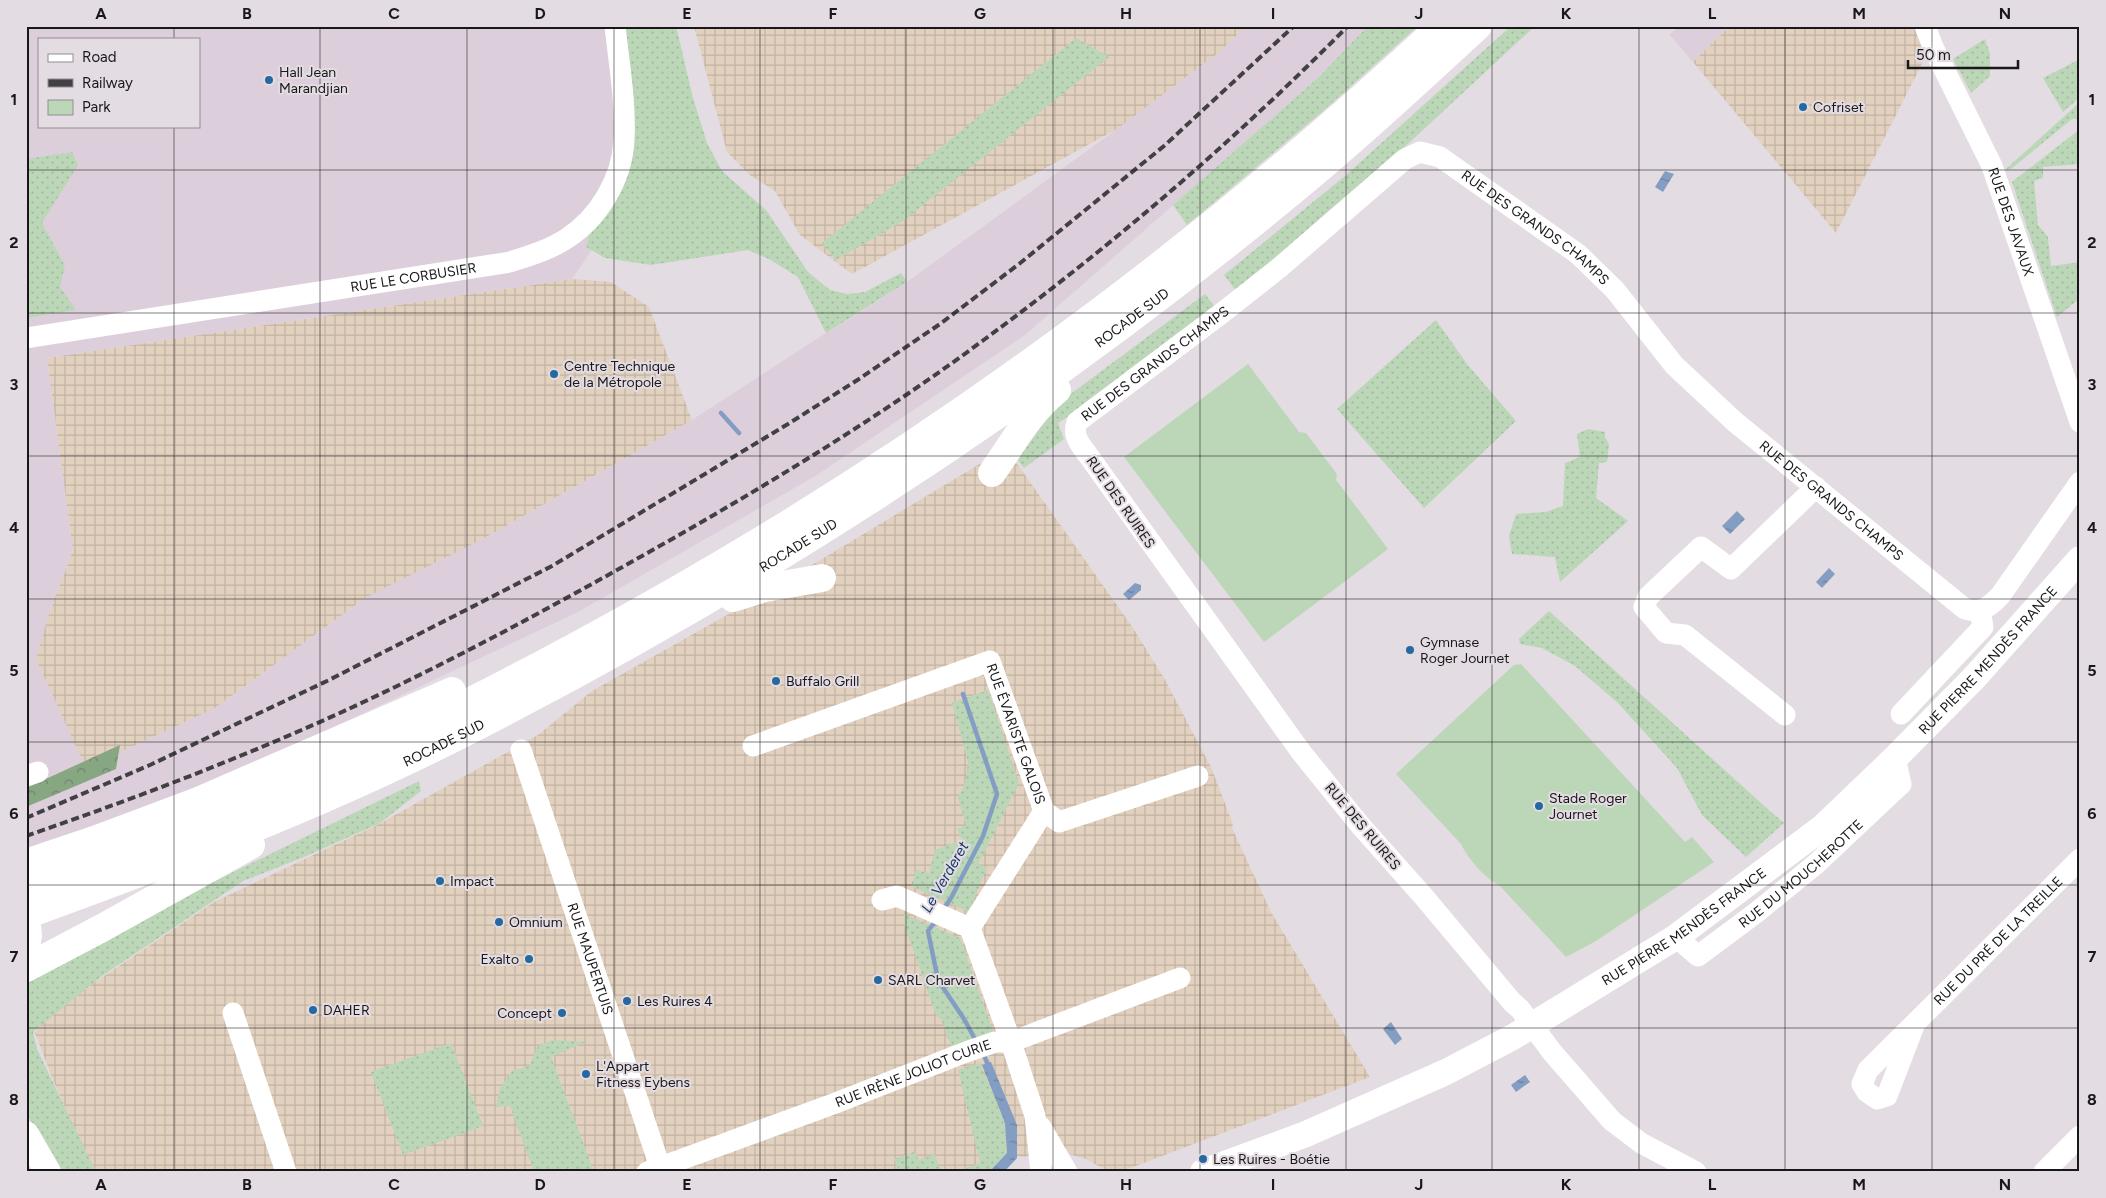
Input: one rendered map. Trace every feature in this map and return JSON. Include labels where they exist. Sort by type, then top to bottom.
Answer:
[{"type":"highway","name":"ROCADE SUD","points":[[27,935],[147,871],[288,814],[453,738],[681,602],[975,400],[1089,319],[1204,231],[1301,151],[1442,26]]},
{"type":"highway","name":"ROCADE SUD","points":[[26,888],[188,828],[318,774],[681,602],[817,535],[929,462],[1075,360],[1221,249],[1363,132],[1478,26]]},
{"type":"highway","points":[[992,473],[1021,427],[1036,409],[1221,249]]},
{"type":"highway","points":[[26,863],[94,840],[263,774],[681,602],[822,578]]},
{"type":"highway","points":[[26,968],[453,738]]},
{"type":"main road","name":"RUE PIERRE MENDÈS FRANCE","points":[[1203,1172],[1306,1134],[1388,1099],[1482,1053],[1676,937],[1823,827],[1974,678],[2080,559]]},
{"type":"main road","points":[[26,908],[27,935]]},
{"type":"main road","points":[[26,1134],[48,1172]]},
{"type":"main road","points":[[26,1166],[29,1172]]},
{"type":"street","name":"RUE LE CORBUSIER","points":[[26,338],[292,294],[510,262],[538,254],[567,239],[592,218],[606,198],[617,175],[624,142],[624,105],[615,26]]},
{"type":"street","name":"RUE DES JAVAUX","points":[[1925,26],[1933,47],[1992,166],[2080,422]]},
{"type":"street","name":"RUE DES GRANDS CHAMPS","points":[[1075,436],[1074,429],[1077,422],[1279,268],[1405,159],[1412,154],[1424,152],[1440,157],[1462,171],[1578,254],[1615,290],[1674,365],[1735,422],[1952,599],[1965,609],[1980,611]]},
{"type":"street","name":"RUE DES RUIRES","points":[[1075,436],[1301,752],[1360,825],[1532,1024],[1552,1052],[1612,1121],[1641,1143],[1696,1172]]},
{"type":"street","points":[[1901,714],[1982,627],[1980,611],[1988,608],[2000,596],[2080,482]]},
{"type":"street","points":[[1785,716],[1686,635],[1666,633],[1644,608],[1648,597],[1700,547],[1731,569],[1816,487]]},
{"type":"street","name":"RUE ÉVARISTE GALOIS","points":[[753,746],[990,661],[1044,811],[960,924]]},
{"type":"street","name":"RUE MAUPERTUIS","points":[[521,750],[653,1169]]},
{"type":"street","points":[[1044,811],[1059,822],[1198,776]]},
{"type":"street","name":"RUE DU PRÉ DE LA TREILLE","points":[[1915,1023],[2080,859]]},
{"type":"street","points":[[882,900],[897,896],[960,924],[1003,1042],[1034,1116],[1067,1172]]},
{"type":"street","name":"RUE IRÈNE JOLIOT CURIE","points":[[653,1169],[833,1104],[966,1052],[1003,1042],[1180,978]]},
{"type":"street","points":[[233,1013],[286,1172]]},
{"type":"street","points":[[1034,1116],[1040,1172]]},
{"type":"street","points":[[2044,1172],[2080,1136]]},
{"type":"shaded area","points":[[26,26],[638,26],[640,179],[572,279],[47,358],[73,550],[48,617],[215,708],[365,598],[481,540],[692,420],[907,282],[1218,53],[1246,26],[1368,26],[1319,77],[1025,335],[817,475],[578,612],[298,744],[89,834],[26,853]]},
{"type":"shaded area","points":[[694,26],[1246,26],[1218,53],[1117,129],[852,274],[800,235],[775,191],[750,175],[727,152]]},
{"type":"shaded area","points":[[1678,26],[1730,26],[1693,62],[1670,35]]},
{"type":"shaded area","points":[[1730,26],[1924,26],[1930,48],[1836,233],[1693,62]]},
{"type":"shaded area","points":[[572,279],[611,282],[649,307],[692,420],[481,540],[365,598],[215,708],[86,768],[36,659],[48,617],[73,550],[47,358]]},
{"type":"shaded area","points":[[1006,448],[1133,628],[1164,678],[1211,767],[1233,824],[1232,828],[1271,912],[1370,1077],[1120,1172],[1109,1172],[1086,1159],[1065,1153],[1064,1149],[1023,1157],[1007,1154],[989,1172],[94,1172],[53,1080],[35,1033],[42,1023],[73,997],[214,902],[379,824],[538,735],[592,691],[759,597]]},
{"type":"green space","points":[[626,26],[676,26],[693,98],[707,143],[722,171],[766,210],[808,272],[830,290],[847,294],[865,292],[901,273],[907,282],[826,333],[798,277],[769,259],[748,250],[651,265],[605,258],[586,247],[634,121]]},
{"type":"green space","points":[[1368,26],[1418,26],[1322,112],[1187,225],[1173,205],[1319,77]]},
{"type":"green space","points":[[1511,26],[1535,26],[1409,143],[1238,293],[1224,275],[1345,176]]},
{"type":"green space","points":[[1076,38],[1109,57],[903,221],[836,260],[822,243]]},
{"type":"green space","points":[[1985,39],[1990,54],[1990,76],[1971,93],[1953,59]]},
{"type":"green space","points":[[2080,59],[2080,97],[2063,112],[2043,78]]},
{"type":"green space","points":[[2080,102],[2080,119],[2072,119],[2011,169],[2005,170]]},
{"type":"green space","points":[[2080,129],[2080,164],[2043,167],[2043,178],[2034,181],[2038,225],[2048,237],[2051,266],[2080,262],[2080,298],[2057,317],[2012,182]]},
{"type":"green space","points":[[72,152],[78,165],[42,223],[65,266],[60,287],[76,310],[26,318],[26,159]]},
{"type":"green space","points":[[1205,294],[1215,307],[1115,386],[1058,423],[1064,439],[1024,468],[1013,454],[1068,396]]},
{"type":"green space","points":[[1436,320],[1467,364],[1516,421],[1424,508],[1337,409]]},
{"type":"green space","points":[[1248,364],[1299,432],[1306,433],[1337,474],[1336,480],[1388,549],[1264,642],[1124,457]]},
{"type":"green space","points":[[1588,429],[1605,432],[1605,437],[1609,444],[1607,462],[1599,463],[1596,498],[1628,521],[1560,582],[1555,557],[1512,554],[1509,536],[1516,514],[1546,512],[1563,506],[1565,463],[1580,457],[1577,434]]},
{"type":"green space","points":[[1549,611],[1784,823],[1746,857],[1702,815],[1677,768],[1618,703],[1575,666],[1542,648],[1520,644],[1519,639]]},
{"type":"green space","name":"Stade Roger Journet","points":[[1521,664],[1685,842],[1692,837],[1714,862],[1596,941],[1566,957],[1500,886],[1478,868],[1461,844],[1396,774],[1514,665]]},
{"type":"green space","points":[[988,690],[1019,783],[978,865],[987,867],[969,912],[911,886],[916,870],[929,873],[935,850],[962,840],[957,829],[966,825],[958,798],[965,783],[968,762],[952,703]]},
{"type":"green space","points":[[120,745],[116,769],[26,807],[26,788]]},
{"type":"green space","points":[[419,781],[421,791],[380,823],[304,857],[243,881],[102,976],[33,1032],[37,1049],[96,1172],[56,1172],[26,1112],[26,983],[29,979],[162,907]]},
{"type":"green space","points":[[904,914],[960,938],[993,1031],[952,1049],[941,1019],[936,1015],[904,924]]},
{"type":"green space","points":[[552,1040],[585,1042],[551,1057],[594,1172],[534,1172],[510,1106],[496,1107],[500,1088],[512,1071],[529,1066],[538,1046]]},
{"type":"green space","points":[[451,1043],[483,1126],[403,1155],[371,1072]]},
{"type":"green space","points":[[980,1063],[1005,1123],[1007,1154],[989,1172],[957,1172],[980,1163],[958,1070]]},
{"type":"green space","points":[[914,1152],[919,1160],[935,1154],[941,1172],[899,1172],[894,1159]]},
{"type":"water","points":[[1665,171],[1674,174],[1663,192],[1655,187]]},
{"type":"water","points":[[1737,511],[1745,519],[1730,534],[1722,526]]},
{"type":"water","points":[[1829,568],[1835,574],[1822,588],[1816,582]]},
{"type":"water","points":[[1135,583],[1141,585],[1141,590],[1129,600],[1123,594]]},
{"type":"water","points":[[1391,1022],[1402,1039],[1395,1045],[1383,1029]]},
{"type":"water","points":[[991,1062],[1017,1125],[1017,1158],[1004,1172],[989,1172],[1007,1153],[1005,1123],[982,1065]]},
{"type":"water","points":[[1525,1075],[1530,1082],[1516,1092],[1511,1085]]},
{"type":"waterway","name":"Le Verderet","points":[[721,413],[739,433]]},
{"type":"waterway","name":"Le Verderet","points":[[943,910],[983,836],[997,794],[963,694]]},
{"type":"waterway","name":"Le Verderet","points":[[937,919],[928,931],[938,980],[976,1041]]},
{"type":"waterway","name":"Le Verderet","points":[[982,1052],[990,1068]]},
{"type":"railway","points":[[26,818],[150,765],[329,680],[552,566],[788,424],[940,324],[1019,264],[1164,146],[1294,26]]},
{"type":"railway","points":[[26,836],[220,764],[371,699],[500,634],[584,588],[672,539],[809,458],[942,370],[1080,266],[1218,150],[1348,26]]},
{"type":"place","name":"Hall Jean Marandjian","points":[[269,80]]},
{"type":"place","name":"Cofriset","points":[[1803,107]]},
{"type":"place","name":"Centre Technique de la Métropole","points":[[554,374]]},
{"type":"place","name":"Gymnase Roger Journet","points":[[1410,650]]},
{"type":"place","name":"Buffalo Grill","points":[[776,681]]},
{"type":"place","name":"Stade Roger Journet","points":[[1539,806]]},
{"type":"place","name":"Impact","points":[[440,881]]},
{"type":"place","name":"Omnium","points":[[499,922]]},
{"type":"place","name":"Exalto","points":[[529,959]]},
{"type":"place","name":"SARL Charvet","points":[[878,980]]},
{"type":"place","name":"Les Ruires 4","points":[[627,1001]]},
{"type":"place","name":"DAHER","points":[[313,1010]]},
{"type":"place","name":"Concept","points":[[562,1013]]},
{"type":"place","name":"L'Appart Fitness Eybens","points":[[586,1074]]},
{"type":"place","name":"Les Ruires - Boétie","points":[[1203,1159]]}]
